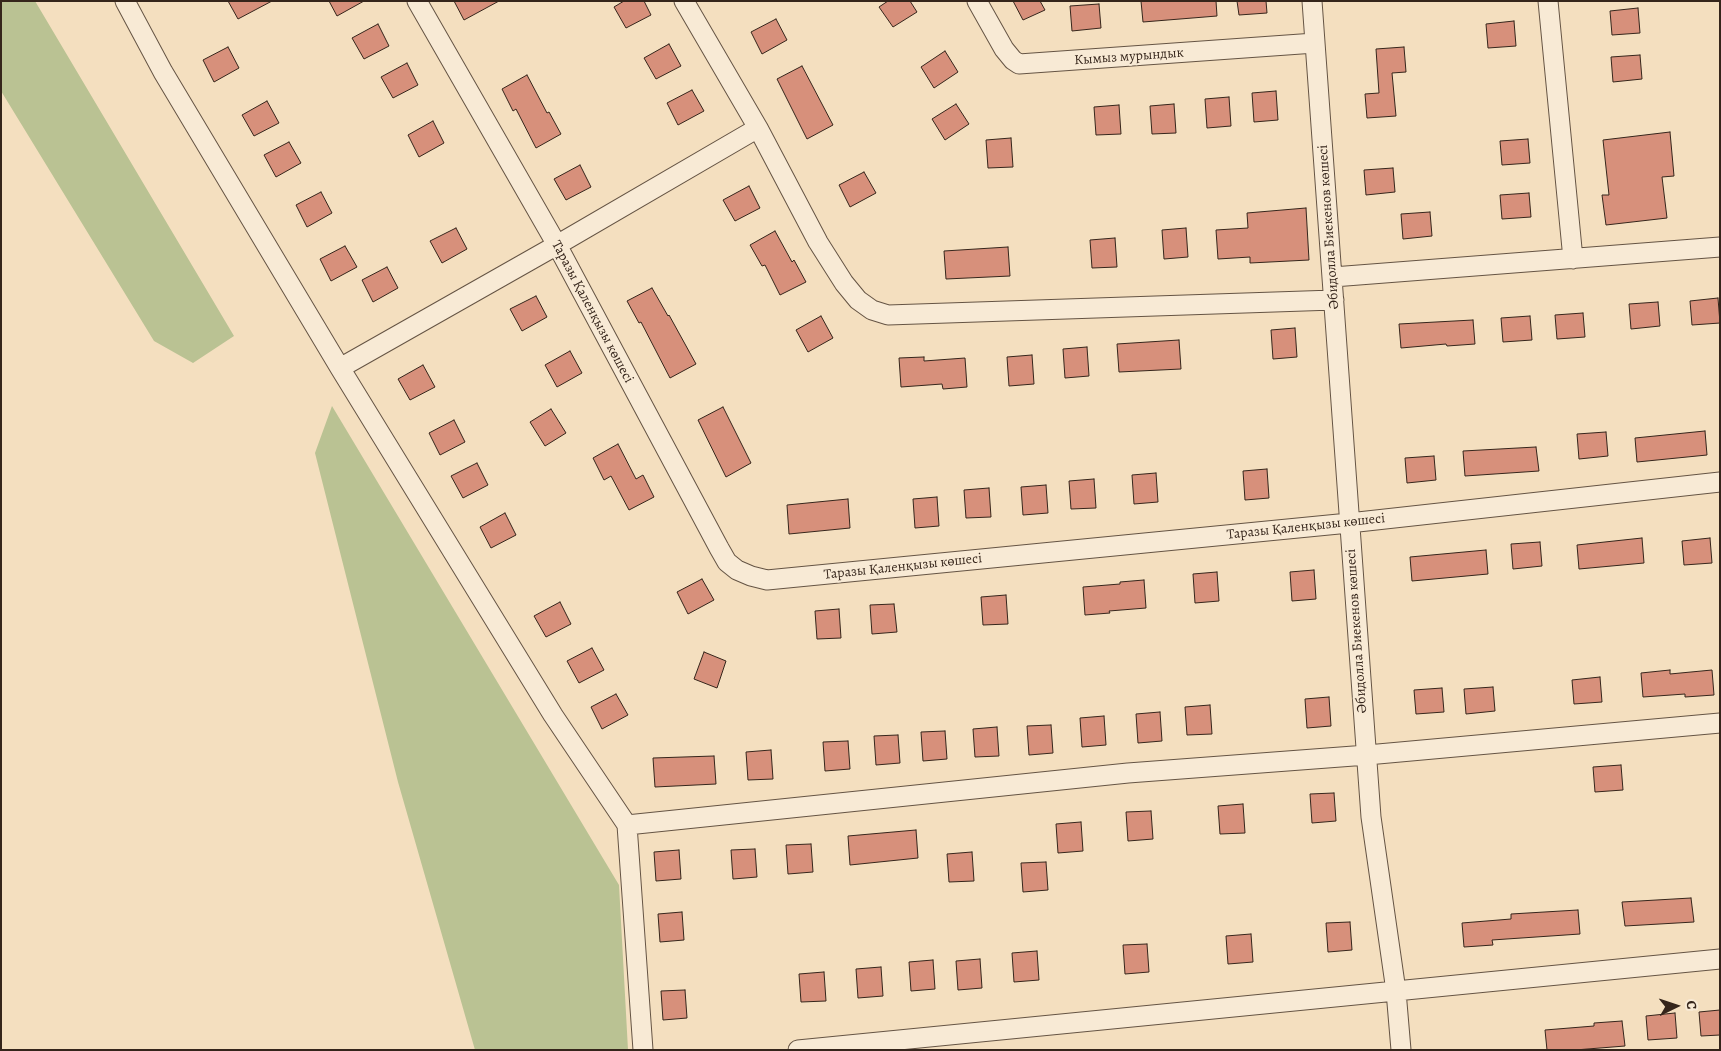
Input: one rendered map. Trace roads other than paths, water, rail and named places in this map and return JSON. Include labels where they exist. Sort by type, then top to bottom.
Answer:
[{"type":"street","points":[[125,1],[163,72],[340,368],[554,715],[627,825],[643,1050]]},
{"type":"street","name":"Таразы Қаленқызы көшесі","points":[[417,1],[556,245],[727,562],[737,570],[751,576],[767,580],[1349,523],[1720,482]]},
{"type":"street","points":[[684,1],[758,128],[818,242],[844,283],[858,300],[872,310],[888,314],[1334,300]]},
{"type":"street","name":"Кымыз мурындык","points":[[977,1],[1004,49],[1012,60],[1019,64],[1315,43]]},
{"type":"street","name":"Әбидолла Биекенов көшесі","points":[[1312,1],[1371,816],[1396,991],[1402,1050]]},
{"type":"street","points":[[1548,1],[1573,259]]},
{"type":"street","points":[[340,368],[758,128]]},
{"type":"street","points":[[1333,277],[1720,247]]},
{"type":"street","points":[[627,825],[1128,773],[1367,755],[1720,723]]},
{"type":"street","points":[[798,1050],[1720,959]]}]
